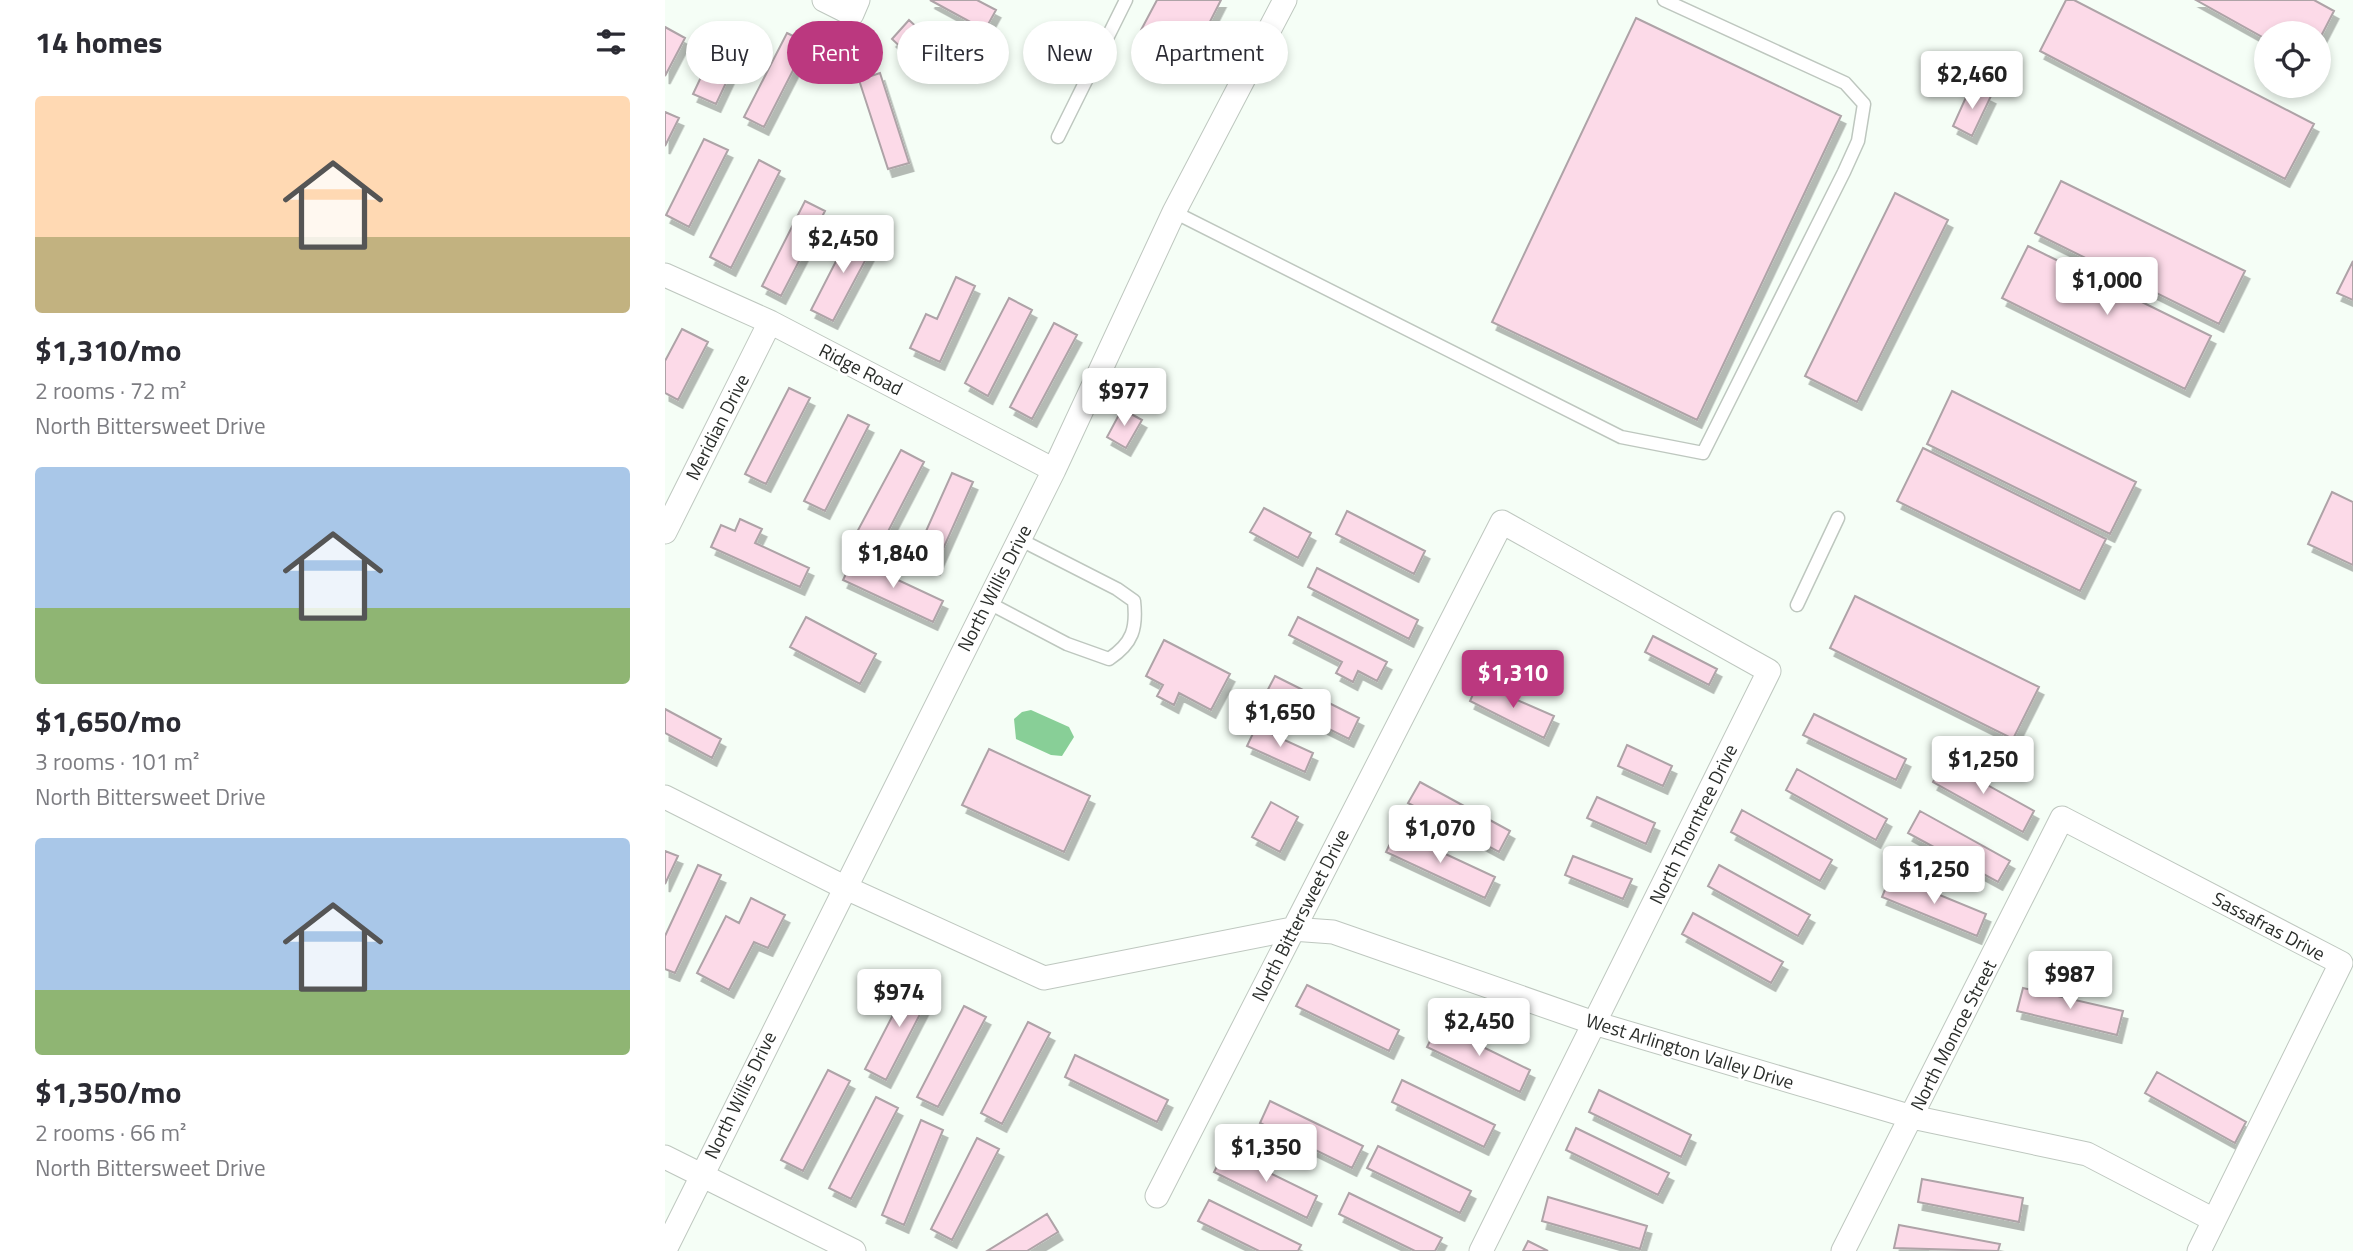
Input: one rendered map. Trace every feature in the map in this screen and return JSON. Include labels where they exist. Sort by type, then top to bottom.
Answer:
[{"type":"street","points":[[824,0],[852,14],[858,0]]},
{"type":"street","name":"North Willis Drive","points":[[665,1250],[1053,470],[1174,212],[1285,0]]},
{"type":"street","name":"Ridge Road","points":[[665,275],[770,322],[1053,470]]},
{"type":"street","name":"Meridian Drive","points":[[665,532],[770,322]]},
{"type":"street","name":"North Bittersweet Drive","points":[[1157,1196],[1502,522]]},
{"type":"street","name":"North Thorntree Drive","points":[[1481,1251],[1769,671],[1502,522]]},
{"type":"street","name":"West Arlington Valley Drive","points":[[665,797],[844,887],[1044,978],[1292,929],[1333,932],[1594,1023],[1912,1117],[2087,1154],[2214,1220]]},
{"type":"street","name":"North Monroe Street","points":[[1843,1251],[2062,818]]},
{"type":"street","name":"Sassafras Drive","points":[[2062,818],[2341,963],[2199,1251]]},
{"type":"street","points":[[665,1157],[854,1251]]},
{"type":"lane","points":[[1058,137],[1126,0]]},
{"type":"lane","points":[[1174,212],[1621,437],[1703,453],[1844,172],[1858,141],[1864,104],[1845,83],[1664,0]]},
{"type":"lane","points":[[1797,605],[1837,518]]},
{"type":"lane","points":[[987,602],[1067,644],[1109,659],[1125,649],[1137,627],[1133,601],[1117,589],[1019,539]]},
{"type":"shaded area","points":[[1031,710],[1069,727],[1074,737],[1062,756],[1051,755],[1016,739],[1014,719],[1022,712]]},
{"type":"building","points":[[930,0],[977,0],[996,10],[990,21],[968,21]]},
{"type":"building","points":[[1157,0],[1221,0],[1210,21],[1146,21]]},
{"type":"building","points":[[2066,0],[2074,0],[2254,93],[2254,98],[2264,98],[2314,124],[2285,179],[2040,51]]},
{"type":"building","points":[[2196,0],[2314,0],[2334,11],[2329,21],[2254,21],[2254,32]]},
{"type":"building","points":[[1636,18],[1841,116],[1697,420],[1492,322]]},
{"type":"building","points":[[665,27],[685,38],[665,76]]},
{"type":"building","points":[[787,33],[787,82],[764,127],[744,117],[761,84],[773,84],[773,60]]},
{"type":"building","points":[[883,82],[909,163],[888,169],[860,84]]},
{"type":"building","points":[[698,84],[725,84],[716,104],[693,94]]},
{"type":"building","points":[[1971,86],[1991,96],[1972,136],[1953,126]]},
{"type":"building","points":[[665,112],[679,118],[665,146]]},
{"type":"building","points":[[704,139],[728,150],[689,227],[666,215]]},
{"type":"building","points":[[759,160],[780,171],[731,268],[710,257]]},
{"type":"building","points":[[2061,181],[2245,271],[2219,324],[2035,233]]},
{"type":"building","points":[[1895,193],[1948,220],[1857,402],[1805,376]]},
{"type":"building","points":[[805,201],[825,211],[781,296],[762,286]]},
{"type":"building","points":[[852,230],[875,242],[833,321],[811,310]]},
{"type":"building","points":[[2028,246],[2211,336],[2185,389],[2002,298]]},
{"type":"building","points":[[2353,261],[2353,300],[2337,293]]},
{"type":"building","points":[[956,277],[975,286],[940,362],[910,348],[926,314],[937,319]]},
{"type":"building","points":[[1009,298],[1032,310],[988,396],[965,383]]},
{"type":"building","points":[[1054,323],[1077,335],[1032,419],[1010,407]]},
{"type":"building","points":[[682,329],[708,342],[678,400],[665,393],[665,361]]},
{"type":"building","points":[[789,388],[810,398],[766,484],[745,474]]},
{"type":"building","points":[[1952,391],[2136,482],[2110,534],[1927,444]]},
{"type":"building","points":[[1122,409],[1142,420],[1126,448],[1107,437]]},
{"type":"building","points":[[848,415],[869,425],[825,511],[804,501]]},
{"type":"building","points":[[1923,448],[2106,539],[2080,591],[1897,501]]},
{"type":"building","points":[[901,450],[924,462],[881,545],[857,532]]},
{"type":"building","points":[[952,473],[973,482],[935,567],[914,558]]},
{"type":"building","points":[[2332,492],[2353,502],[2353,565],[2308,544]]},
{"type":"building","points":[[1264,508],[1311,533],[1298,558],[1250,532]]},
{"type":"building","points":[[1347,511],[1425,551],[1414,574],[1336,534]]},
{"type":"building","points":[[740,519],[762,529],[755,543],[809,568],[800,587],[711,547],[721,525],[735,531]]},
{"type":"building","points":[[853,559],[943,601],[933,622],[843,580]]},
{"type":"building","points":[[1317,568],[1418,620],[1409,639],[1308,587]]},
{"type":"building","points":[[1855,596],[2039,687],[2013,739],[1830,648]]},
{"type":"building","points":[[806,617],[876,654],[860,684],[790,647]]},
{"type":"building","points":[[1298,617],[1387,662],[1377,681],[1358,671],[1353,682],[1336,673],[1342,662],[1289,635]]},
{"type":"building","points":[[1653,636],[1717,669],[1709,685],[1645,652]]},
{"type":"building","points":[[1164,640],[1230,674],[1211,710],[1179,693],[1174,705],[1157,696],[1163,685],[1146,676]]},
{"type":"building","points":[[1275,676],[1359,718],[1349,739],[1264,697]]},
{"type":"building","points":[[1478,683],[1554,716],[1544,738],[1470,701]]},
{"type":"building","points":[[665,709],[721,739],[712,758],[665,733]]},
{"type":"building","points":[[1814,714],[1906,759],[1896,780],[1803,735]]},
{"type":"building","points":[[1256,727],[1313,753],[1305,772],[1247,746]]},
{"type":"building","points":[[1627,745],[1672,766],[1663,786],[1618,766]]},
{"type":"building","points":[[989,749],[1090,796],[1064,852],[962,805]]},
{"type":"building","points":[[1944,761],[2034,811],[2023,832],[1933,782]]},
{"type":"building","points":[[1797,769],[1887,819],[1876,840],[1786,790]]},
{"type":"building","points":[[1420,782],[1510,831],[1499,852],[1408,803]]},
{"type":"building","points":[[1597,797],[1655,823],[1646,844],[1587,818]]},
{"type":"building","points":[[1271,802],[1298,817],[1280,852],[1252,837]]},
{"type":"building","points":[[1742,810],[1832,860],[1820,881],[1731,832]]},
{"type":"building","points":[[1920,811],[2010,861],[1998,882],[1908,833]]},
{"type":"building","points":[[1396,831],[1495,877],[1485,898],[1386,852]]},
{"type":"building","points":[[665,851],[678,856],[665,884]]},
{"type":"building","points":[[1573,856],[1632,879],[1623,899],[1565,875]]},
{"type":"building","points":[[698,865],[721,875],[675,973],[665,969],[665,936]]},
{"type":"building","points":[[1719,865],[1810,915],[1798,936],[1708,886]]},
{"type":"building","points":[[1891,875],[1986,914],[1977,936],[1882,897]]},
{"type":"building","points":[[751,898],[785,915],[768,948],[754,942],[729,990],[697,973],[726,916],[739,923]]},
{"type":"building","points":[[1693,913],[1783,962],[1771,983],[1682,934]]},
{"type":"building","points":[[912,978],[933,989],[886,1080],[865,1069]]},
{"type":"building","points":[[1307,985],[1399,1030],[1389,1051],[1296,1006]]},
{"type":"building","points":[[2023,988],[2123,1011],[2117,1035],[2017,1011]]},
{"type":"building","points":[[964,1006],[986,1017],[938,1107],[917,1097]]},
{"type":"building","points":[[1028,1022],[1050,1033],[1002,1124],[981,1113]]},
{"type":"building","points":[[1438,1025],[1530,1070],[1520,1092],[1427,1047]]},
{"type":"building","points":[[1075,1055],[1168,1100],[1157,1122],[1065,1077]]},
{"type":"building","points":[[828,1070],[850,1081],[803,1171],[781,1160]]},
{"type":"building","points":[[2157,1072],[2246,1122],[2235,1143],[2145,1093]]},
{"type":"building","points":[[1402,1080],[1495,1125],[1484,1147],[1392,1102]]},
{"type":"building","points":[[1599,1090],[1691,1135],[1681,1157],[1589,1112]]},
{"type":"building","points":[[876,1097],[898,1108],[851,1199],[829,1188]]},
{"type":"building","points":[[1270,1101],[1363,1146],[1352,1168],[1260,1123]]},
{"type":"building","points":[[921,1120],[943,1130],[904,1225],[882,1215]]},
{"type":"building","points":[[1576,1128],[1669,1173],[1658,1195],[1566,1150]]},
{"type":"building","points":[[977,1138],[999,1149],[952,1240],[931,1229]]},
{"type":"building","points":[[1378,1146],[1471,1191],[1460,1213],[1367,1168]]},
{"type":"building","points":[[1225,1151],[1317,1196],[1307,1218],[1214,1172]]},
{"type":"building","points":[[1922,1179],[2023,1198],[2019,1222],[1918,1202]]},
{"type":"building","points":[[1349,1193],[1442,1238],[1435,1251],[1415,1251],[1339,1214]]},
{"type":"building","points":[[1548,1197],[1647,1226],[1640,1249],[1542,1221]]},
{"type":"building","points":[[1209,1200],[1301,1245],[1298,1251],[1259,1251],[1198,1221]]},
{"type":"building","points":[[1047,1214],[1058,1232],[1027,1251],[987,1251]]},
{"type":"building","points":[[1899,1225],[2000,1244],[1998,1251],[1894,1248]]},
{"type":"building","points":[[1528,1241],[1548,1251],[1523,1251]]}]
